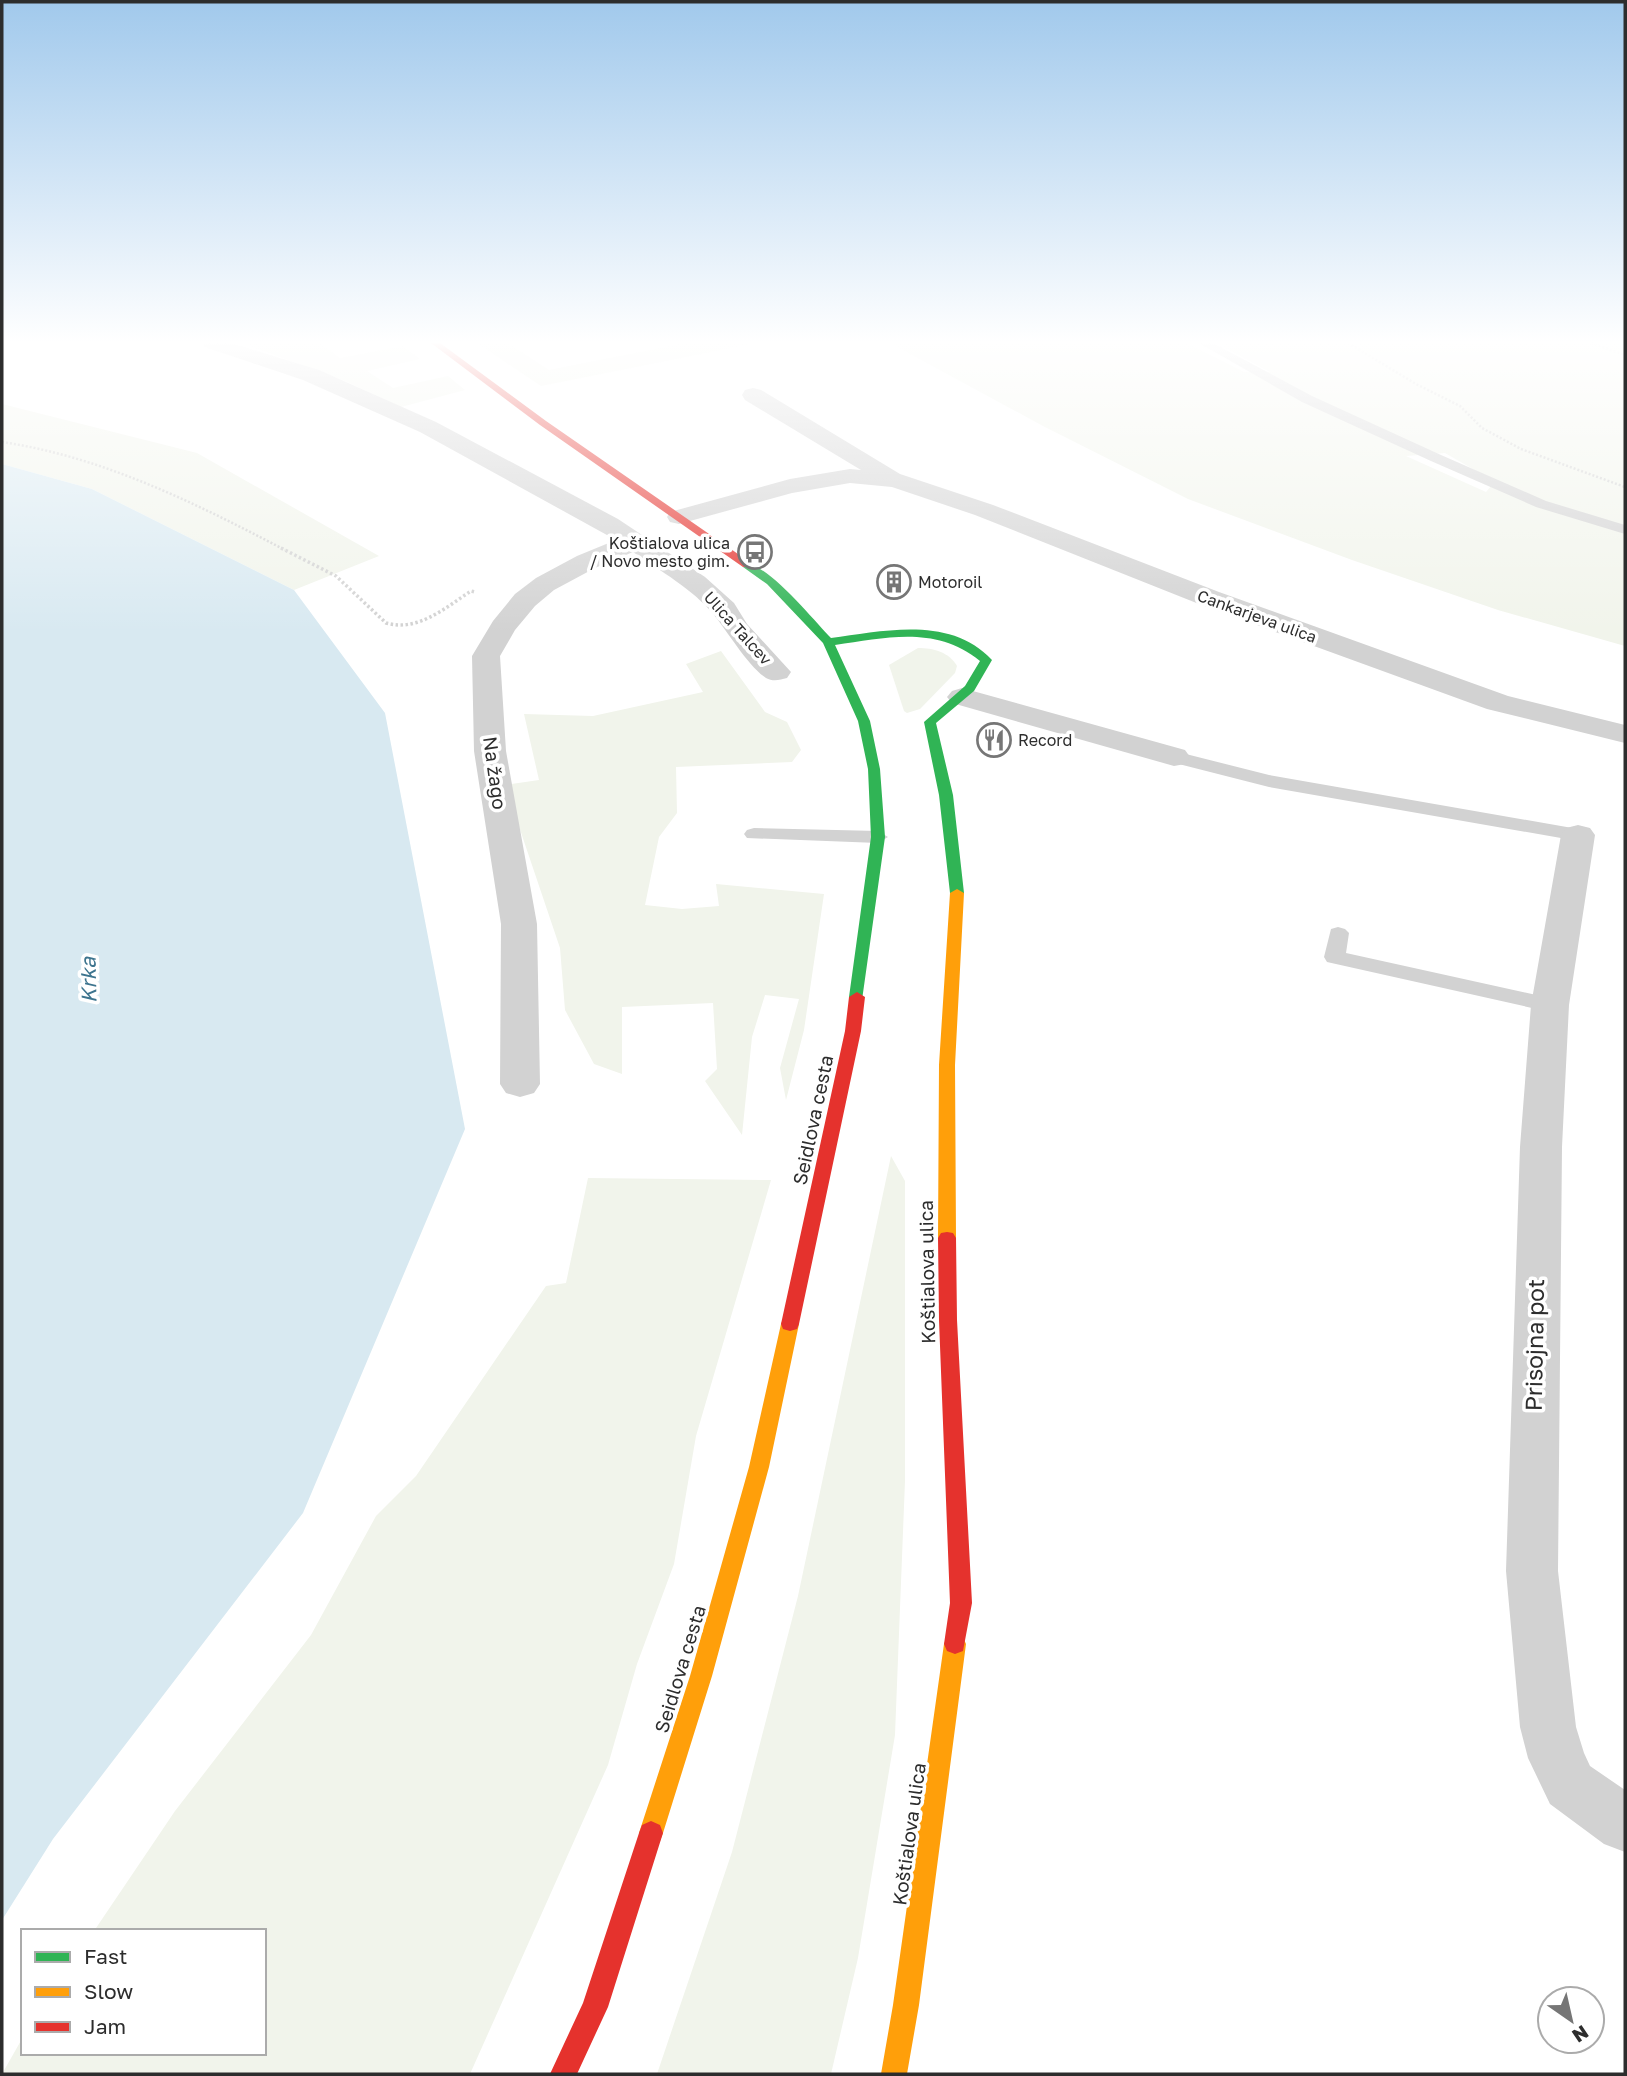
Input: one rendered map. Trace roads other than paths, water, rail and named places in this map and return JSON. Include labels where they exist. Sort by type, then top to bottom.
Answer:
[{"type":"street","name":"Ulica Talcev","points":[[452,440],[637,541],[696,583],[724,609],[737,629],[778,672]]},
{"type":"street","name":"Seidlova cesta","points":[[563,2074],[600,1994],[701,1676],[759,1467],[808,1251],[853,1031],[877,837],[874,769],[864,721],[828,642],[771,582],[567,440]]},
{"type":"street","name":"Cankarjeva ulica","points":[[828,440],[895,480],[984,510],[1209,598],[1498,703],[1625,734]]},
{"type":"street","name":"Cankarjeva ulica","points":[[679,517],[790,486],[850,476],[895,480]]},
{"type":"street","name":"Na žago","points":[[520,1084],[519,924],[490,751],[486,656],[503,627],[525,600],[545,584],[586,562],[637,541]]},
{"type":"street","name":"Koštialova ulica","points":[[828,642],[921,633],[945,635],[966,642],[981,651],[986,660],[983,674],[962,697],[930,722],[946,795],[957,889],[951,952],[945,1089],[948,1320],[961,1604],[908,1992],[894,2074]]},
{"type":"street","points":[[962,697],[1174,757]]},
{"type":"street","name":"Prisojna pot","points":[[1578,835],[1550,1005],[1541,1147],[1532,1571],[1548,1727],[1557,1758],[1570,1785],[1625,1824]]},
{"type":"lane","points":[[1396,440],[1541,504],[1625,530]]},
{"type":"lane","points":[[1174,757],[1269,780],[1578,835]]},
{"type":"lane","points":[[754,834],[877,837]]},
{"type":"lane","points":[[1338,933],[1335,957],[1550,1005]]},
{"type":"water","name":"Krka","points":[[2,464],[92,489],[294,590],[385,713],[465,1129],[303,1513],[53,1839],[2,1920]]},
{"type":"place","name":"Koštialova ulica / Novo mesto gim.","points":[[755,552]]},
{"type":"place","name":"Motoroil","points":[[894,582]]},
{"type":"place","name":"Record","points":[[994,740]]}]
